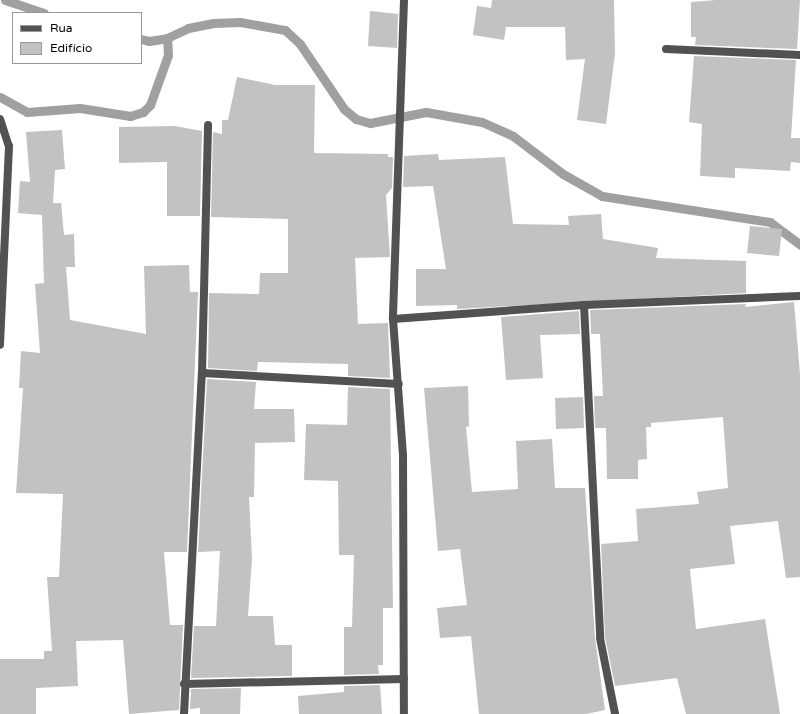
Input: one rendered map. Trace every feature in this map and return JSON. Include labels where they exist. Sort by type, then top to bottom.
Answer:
[{"type":"street","points":[[404,0],[393,319],[399,384],[404,714]]},
{"type":"street","points":[[666,49],[800,55]]},
{"type":"street","points":[[0,119],[9,146],[0,346]]},
{"type":"street","points":[[184,714],[184,684],[202,373],[208,125]]},
{"type":"street","points":[[393,319],[584,305],[800,296]]},
{"type":"street","points":[[584,305],[600,638],[615,714]]},
{"type":"street","points":[[202,373],[399,384]]},
{"type":"street","points":[[184,684],[404,679]]},
{"type":"building","points":[[492,0],[614,0],[615,54],[606,124],[577,120],[585,59],[566,60],[565,27],[506,27],[504,40],[473,35],[477,6],[491,8]]},
{"type":"building","points":[[716,0],[800,0],[797,49],[695,45],[696,37],[691,37],[691,2]]},
{"type":"building","points":[[370,11],[398,14],[397,48],[368,46]]},
{"type":"building","points":[[694,56],[796,60],[791,138],[800,138],[800,163],[791,162],[790,171],[735,168],[735,178],[700,176],[702,124],[689,122]]},
{"type":"building","points":[[237,77],[275,85],[315,85],[314,153],[388,154],[388,157],[393,157],[392,188],[386,195],[390,257],[355,258],[358,324],[388,323],[390,378],[348,376],[348,364],[258,362],[257,371],[208,368],[209,293],[259,294],[260,273],[288,273],[288,219],[211,217],[213,132],[222,134],[222,120],[228,120]]},
{"type":"building","points":[[175,126],[202,131],[200,216],[167,216],[167,162],[119,163],[119,127]]},
{"type":"building","points":[[62,130],[65,169],[55,170],[53,203],[61,203],[64,235],[74,234],[75,267],[66,267],[70,320],[146,334],[144,266],[189,265],[190,292],[198,292],[187,552],[164,552],[170,625],[183,625],[179,710],[129,714],[123,640],[76,641],[78,686],[36,688],[36,714],[0,714],[0,659],[44,659],[44,651],[52,651],[47,577],[59,577],[63,494],[16,493],[23,388],[19,388],[21,351],[40,353],[35,284],[44,283],[42,215],[18,213],[20,181],[30,182],[26,132]]},
{"type":"building","points":[[438,154],[439,160],[505,157],[513,224],[569,225],[568,216],[601,214],[603,239],[658,248],[656,258],[746,261],[746,293],[457,309],[457,305],[416,306],[416,269],[446,269],[433,186],[403,187],[404,156]]},
{"type":"building","points":[[750,226],[782,229],[779,256],[747,253]]},
{"type":"building","points":[[794,302],[800,374],[800,577],[786,578],[778,521],[730,526],[735,564],[690,569],[696,629],[765,619],[780,714],[686,714],[677,678],[615,686],[605,637],[601,544],[638,541],[636,509],[699,504],[697,492],[728,488],[723,417],[651,423],[651,427],[646,427],[647,459],[638,460],[638,479],[607,479],[606,428],[595,428],[594,396],[603,396],[600,334],[591,334],[590,310],[746,304],[745,307]]},
{"type":"building","points":[[579,311],[580,334],[540,335],[543,378],[506,380],[501,317]]},
{"type":"building","points":[[207,379],[256,382],[254,409],[294,409],[295,442],[255,443],[254,497],[249,497],[252,559],[248,616],[273,616],[275,645],[292,645],[292,676],[191,678],[194,626],[216,626],[220,551],[198,552]]},
{"type":"building","points":[[468,386],[469,426],[466,427],[472,492],[518,489],[516,441],[552,439],[555,488],[585,488],[595,638],[605,710],[586,714],[479,714],[471,636],[440,638],[437,608],[467,605],[460,549],[438,551],[424,388]]},
{"type":"building","points":[[348,387],[390,389],[393,608],[383,608],[383,665],[378,665],[379,674],[344,675],[344,627],[352,627],[354,555],[339,555],[338,481],[304,480],[306,424],[347,425]]},
{"type":"building","points":[[583,397],[584,428],[556,429],[555,398]]},
{"type":"building","points":[[380,685],[382,714],[299,714],[298,696],[344,692],[344,686]]},
{"type":"building","points":[[241,688],[240,714],[200,714],[200,708],[190,709],[191,689]]},
{"type":"waterway","points":[[5,0],[41,12]]},
{"type":"waterway","points":[[142,39],[149,41],[167,38],[188,28],[214,23],[240,22],[285,30],[300,44],[344,109],[356,119],[370,123],[426,112],[482,122],[513,136],[563,174],[602,196],[770,222],[800,245]]},
{"type":"waterway","points":[[0,97],[27,112],[80,108],[130,116],[143,112],[150,105],[168,55],[167,38]]}]
